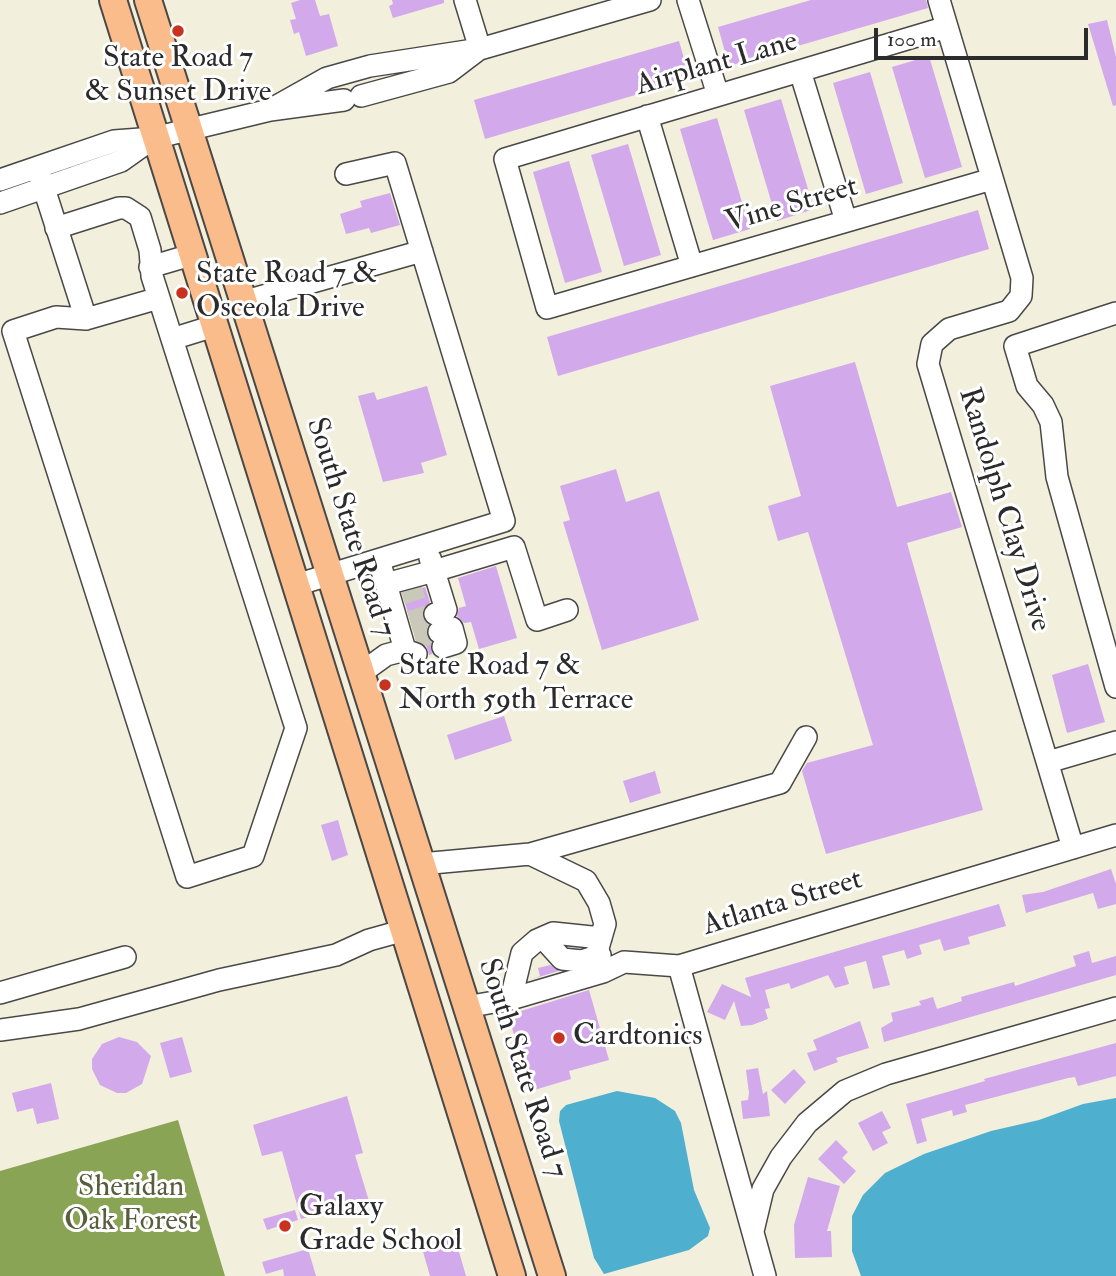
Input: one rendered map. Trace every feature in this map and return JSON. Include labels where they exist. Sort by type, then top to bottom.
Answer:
[{"type":"main road","points":[[113,0],[512,1276]]},
{"type":"main road","name":"South State Road 7","points":[[148,0],[186,128],[552,1276]]},
{"type":"street","points":[[465,0],[480,49]]},
{"type":"street","points":[[270,110],[327,78],[370,66],[480,49],[650,0]]},
{"type":"street","points":[[688,0],[718,95]]},
{"type":"street","points":[[939,0],[992,179]]},
{"type":"street","name":"Airplant Lane","points":[[547,308],[505,159],[947,27]]},
{"type":"street","points":[[0,180],[114,141],[154,138],[186,128],[270,110],[361,96],[449,72],[480,49]]},
{"type":"street","points":[[361,96],[370,66]]},
{"type":"street","points":[[800,71],[846,221]]},
{"type":"street","points":[[647,116],[692,266]]},
{"type":"street","points":[[0,203],[121,160],[154,138]]},
{"type":"street","points":[[296,585],[504,521],[395,163],[345,174]]},
{"type":"street","points":[[37,167],[86,319]]},
{"type":"street","name":"Vine Street","points":[[547,308],[992,179]]},
{"type":"street","name":"Randolph Clay Drive","points":[[992,179],[1022,278],[1021,296],[1009,311],[949,329],[932,344],[928,365],[1073,848]]},
{"type":"street","points":[[56,228],[126,208],[140,217],[150,250],[150,267],[159,298],[296,728],[253,856],[187,877],[13,331],[56,317],[86,319],[159,298]]},
{"type":"street","points":[[242,302],[422,251]]},
{"type":"street","points":[[150,267],[191,255]]},
{"type":"street","points":[[1116,313],[1015,346],[1027,387],[1043,405],[1051,422],[1057,477],[1116,687]]},
{"type":"street","points":[[172,339],[214,326]]},
{"type":"street","points":[[426,546],[436,603]]},
{"type":"street","points":[[361,673],[386,655],[402,620],[436,603],[514,547],[537,620],[567,610]]},
{"type":"street","points":[[379,560],[402,620]]},
{"type":"street","points":[[421,864],[530,854],[780,783],[806,737]]},
{"type":"street","points":[[1048,762],[1116,742]]},
{"type":"street","name":"Atlanta Street","points":[[466,1007],[511,999],[601,955],[624,962],[679,967],[1116,835]]},
{"type":"street","points":[[511,999],[522,953],[543,937],[562,960],[582,961],[601,955],[605,925],[599,903],[586,881],[530,854]]},
{"type":"street","points":[[0,1030],[79,1018],[219,980],[336,955],[369,940],[405,930]]},
{"type":"street","points":[[0,993],[124,957]]},
{"type":"street","points":[[679,967],[753,1231],[759,1274]]},
{"type":"street","points":[[753,1231],[763,1189],[781,1157],[807,1123],[845,1091],[886,1074],[1116,1007]]},
{"type":"green space","name":"Sheridan Oak Forest","points":[[178,1120],[225,1276],[0,1276],[0,1171]]},
{"type":"water","points":[[617,1091],[655,1098],[675,1111],[681,1123],[694,1190],[710,1228],[708,1236],[689,1250],[604,1274],[594,1258],[559,1121],[560,1111],[566,1105]]},
{"type":"water","points":[[1116,1098],[1116,1276],[861,1276],[852,1251],[852,1216],[863,1195],[885,1173],[924,1154],[991,1131],[1039,1120],[1083,1104]]},
{"type":"building","points":[[315,0],[320,16],[329,14],[338,46],[306,56],[299,32],[294,34],[290,20],[296,19],[291,3]]},
{"type":"building","points":[[392,0],[444,0],[444,3],[393,18],[389,6],[393,4]]},
{"type":"building","points":[[811,0],[926,0],[928,8],[729,66],[718,27]]},
{"type":"building","points":[[1107,20],[1116,57],[1116,105],[1113,106],[1088,24]]},
{"type":"building","points":[[679,41],[690,79],[485,139],[474,100]]},
{"type":"building","points":[[929,56],[962,167],[925,178],[892,67]]},
{"type":"building","points":[[870,72],[903,183],[866,194],[833,83]]},
{"type":"building","points":[[781,99],[814,209],[777,221],[744,110]]},
{"type":"building","points":[[717,118],[750,229],[713,240],[680,129]]},
{"type":"building","points":[[628,144],[661,255],[624,266],[591,155]]},
{"type":"building","points":[[569,161],[602,272],[565,283],[533,172]]},
{"type":"building","points":[[390,193],[400,225],[371,233],[369,228],[346,234],[340,214],[362,207],[360,201]]},
{"type":"building","points":[[978,210],[989,249],[558,376],[547,337]]},
{"type":"building","points":[[855,362],[897,507],[951,492],[962,527],[907,543],[983,810],[826,854],[802,771],[807,763],[873,745],[808,532],[778,541],[768,506],[801,496],[770,386]]},
{"type":"building","points":[[427,386],[447,455],[421,463],[424,473],[383,482],[358,396],[374,392],[377,400]]},
{"type":"building","points":[[616,469],[626,502],[659,491],[699,620],[602,650],[563,522],[570,520],[560,486]]},
{"type":"building","points":[[496,566],[517,638],[479,649],[471,622],[464,623],[457,616],[459,608],[466,606],[458,578]]},
{"type":"building","points":[[425,587],[430,602],[422,612],[428,625],[426,635],[431,642],[432,654],[429,655],[426,645],[416,640],[402,593]]},
{"type":"building","points":[[1088,664],[1105,722],[1067,733],[1052,675]]},
{"type":"building","points":[[504,716],[512,741],[455,760],[447,735]]},
{"type":"building","points":[[655,771],[661,793],[630,803],[623,781]]},
{"type":"building","points":[[338,820],[348,855],[332,861],[321,825]]},
{"type":"building","points":[[1111,869],[1116,884],[1116,904],[1098,909],[1093,893],[1026,913],[1022,895],[1043,892]]},
{"type":"building","points":[[999,904],[1006,926],[968,937],[970,944],[944,951],[940,939],[919,945],[922,954],[907,959],[904,950],[882,956],[890,985],[873,989],[866,961],[844,967],[849,984],[835,988],[828,975],[791,989],[789,983],[765,990],[770,1008],[765,1009],[768,1019],[752,1025],[741,1026],[734,1001],[725,1020],[707,1012],[722,984],[751,997],[745,978]]},
{"type":"building","points":[[1089,951],[1092,963],[1116,956],[1116,975],[884,1042],[881,1028],[893,1021],[891,1013],[921,1005],[919,1001],[933,997],[937,1009],[962,1001],[961,997],[1014,982],[1015,986],[1076,966],[1073,956]]},
{"type":"building","points":[[550,965],[559,971],[532,979],[540,976],[538,968]]},
{"type":"building","name":"Cardtonics","points":[[589,990],[609,1060],[569,1071],[571,1079],[531,1091],[508,1015]]},
{"type":"building","points":[[860,1021],[869,1048],[836,1058],[838,1062],[814,1071],[807,1053],[817,1050],[813,1040]]},
{"type":"building","points":[[119,1037],[137,1042],[151,1056],[142,1084],[126,1093],[117,1093],[100,1085],[92,1069],[92,1059],[102,1044]]},
{"type":"building","points":[[182,1037],[192,1072],[170,1078],[160,1043]]},
{"type":"building","points":[[1116,1043],[1116,1076],[1078,1086],[1075,1077],[1068,1078],[965,1105],[967,1112],[953,1116],[952,1110],[921,1119],[927,1141],[917,1144],[906,1104],[985,1081],[984,1079]]},
{"type":"building","points":[[758,1068],[763,1094],[767,1091],[770,1116],[743,1119],[741,1101],[748,1100],[749,1093],[746,1070]]},
{"type":"building","points":[[794,1069],[806,1082],[785,1104],[771,1090]]},
{"type":"building","points":[[51,1083],[59,1119],[37,1124],[33,1108],[17,1112],[12,1093]]},
{"type":"building","points":[[347,1096],[363,1153],[355,1155],[369,1201],[301,1219],[282,1151],[262,1156],[253,1125]]},
{"type":"building","points":[[882,1111],[891,1128],[882,1132],[888,1143],[873,1151],[858,1123]]},
{"type":"building","points":[[836,1140],[848,1152],[842,1158],[856,1171],[844,1184],[818,1159]]},
{"type":"building","points":[[808,1177],[840,1186],[827,1231],[831,1231],[832,1257],[795,1258],[794,1225]]},
{"type":"building","points":[[295,1210],[298,1220],[267,1230],[263,1219]]},
{"type":"building","points":[[455,1238],[466,1276],[430,1276],[422,1248]]},
{"type":"building","points":[[308,1249],[316,1276],[284,1276],[283,1269],[266,1274],[262,1262]]},
{"type":"tunnel","points":[[402,594],[427,586]]},
{"type":"tunnel","points":[[410,621],[435,614]]},
{"type":"tunnel","points":[[415,638],[439,632]]},
{"type":"place","name":"State Road 7 & Sunset Drive","points":[[178,31]]},
{"type":"place","name":"State Road 7 & Osceola Drive","points":[[182,293]]},
{"type":"place","name":"State Road 7 & North 59th Terrace","points":[[385,685]]},
{"type":"place","name":"Cardtonics","points":[[559,1038]]},
{"type":"place","name":"Galaxy Grade School","points":[[285,1226]]}]
